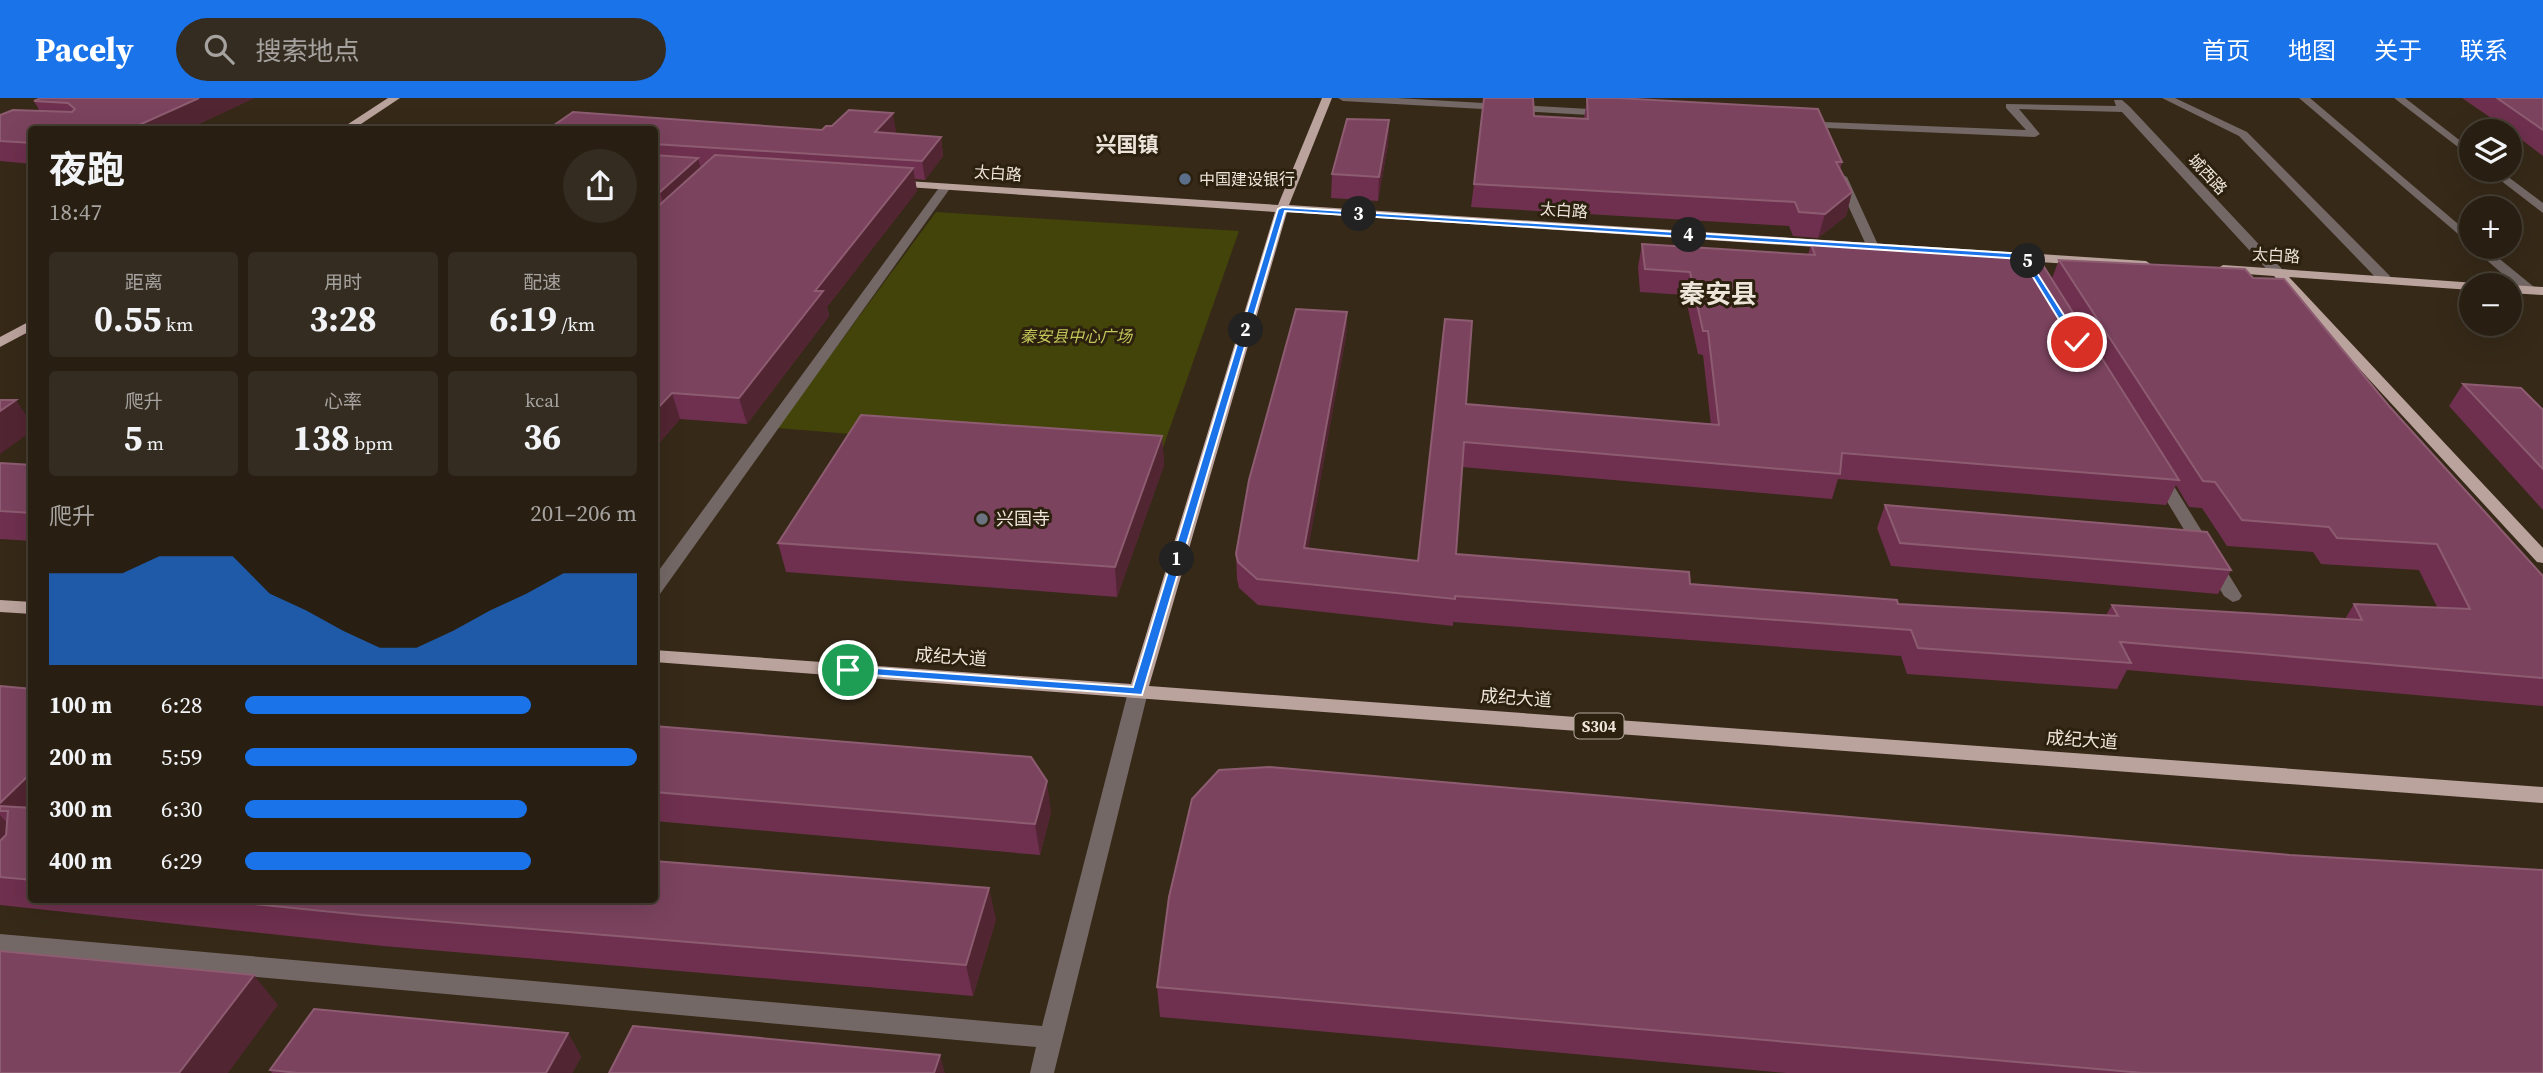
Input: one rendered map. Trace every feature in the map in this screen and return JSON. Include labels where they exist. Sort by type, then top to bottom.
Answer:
[{"type":"main road","points":[[350,126],[395,98]]},
{"type":"main road","points":[[1138,692],[1282,209],[1327,98]]},
{"type":"main road","name":"太白路","points":[[878,182],[1873,247],[2029,263],[2158,265]]},
{"type":"main road","name":"太白路","points":[[2212,269],[2459,285]]},
{"type":"main road","points":[[2278,273],[2543,558]]},
{"type":"main road","points":[[0,343],[28,326]]},
{"type":"main road","points":[[0,606],[28,608]]},
{"type":"main road","name":"成纪大道","points":[[658,656],[2543,795]]},
{"type":"street","points":[[1343,98],[1618,113]]},
{"type":"street","name":"城西路","points":[[2113,98],[2278,273]]},
{"type":"street","points":[[2167,98],[2243,134],[2385,279]]},
{"type":"street","points":[[2304,98],[2459,231]]},
{"type":"street","points":[[2399,98],[2459,145]]},
{"type":"street","points":[[1809,124],[2035,134],[2010,106],[2126,109]]},
{"type":"street","points":[[1823,125],[1820,132],[1831,155]]},
{"type":"street","points":[[1836,166],[1873,247]]},
{"type":"street","points":[[2508,182],[2543,209]]},
{"type":"street","points":[[658,584],[945,187]]},
{"type":"street","points":[[2494,259],[2536,291]]},
{"type":"street","points":[[2147,456],[2233,596]]},
{"type":"street","points":[[1042,1073],[1138,692]]},
{"type":"street","points":[[0,944],[1051,1038]]},
{"type":"green space","name":"秦安县中心广场","points":[[936,212],[1239,231],[1159,459],[777,428]]},
{"type":"building","points":[[41,98],[199,98],[137,126],[28,126],[28,143],[0,141],[0,115],[13,110],[72,112],[75,109],[68,103],[34,101]]},
{"type":"building","points":[[1484,98],[1533,98],[1534,116],[1588,119],[1587,98],[1818,109],[1842,162],[1836,162],[1852,192],[1825,214],[1799,212],[1795,202],[1474,184]]},
{"type":"building","points":[[2497,98],[2543,98],[2543,130]]},
{"type":"building","points":[[849,110],[893,113],[875,132],[941,137],[922,161],[658,144],[658,126],[553,126],[573,112],[822,130],[826,126],[832,126]]},
{"type":"building","points":[[1347,119],[1389,120],[1379,177],[1332,174]]},
{"type":"building","points":[[658,155],[698,158],[660,192]]},
{"type":"building","points":[[715,155],[913,168],[815,291],[823,291],[739,398],[672,393],[658,408],[658,206]]},
{"type":"building","points":[[1642,244],[1815,255],[1811,244],[2039,259],[2179,480],[1842,453],[1840,474],[1464,442],[1456,554],[1689,572],[1690,584],[1897,600],[1898,604],[2118,616],[2112,605],[2362,620],[2354,604],[2470,609],[2437,544],[2337,538],[2329,527],[2242,520],[2215,482],[2203,481],[2059,260],[2245,269],[2253,278],[2284,279],[2389,406],[2543,576],[2543,678],[2120,642],[2131,663],[1918,648],[1911,630],[1455,596],[1455,599],[1257,579],[1238,562],[1236,554],[1249,480],[1296,309],[1347,312],[1304,548],[1418,561],[1445,319],[1472,321],[1466,404],[1719,425],[1708,331],[1703,331],[1690,272],[1645,269]]},
{"type":"building","points":[[2463,384],[2521,388],[2543,410],[2543,469]]},
{"type":"building","points":[[0,400],[16,400],[0,411]]},
{"type":"building","name":"兴国寺","points":[[861,415],[1162,436],[1115,567],[778,543]]},
{"type":"building","points":[[0,463],[28,465],[28,513],[0,511]]},
{"type":"building","points":[[1885,505],[2207,532],[2231,570],[1900,543]]},
{"type":"building","points":[[0,686],[28,689],[28,776],[0,803]]},
{"type":"building","points":[[658,726],[1031,757],[1047,781],[1035,824],[658,792]]},
{"type":"building","points":[[1269,767],[2290,855],[2543,870],[2543,1073],[2143,1073],[1157,987],[1169,897],[1192,799],[1219,770]]},
{"type":"building","points":[[0,806],[28,808],[28,880],[0,877],[0,841],[6,835],[8,811],[0,811]]},
{"type":"building","points":[[658,861],[989,888],[966,965],[245,903],[658,903]]},
{"type":"building","points":[[0,951],[254,975],[179,1073],[0,1073]]},
{"type":"building","points":[[314,1009],[568,1033],[546,1073],[298,1073],[270,1070]]},
{"type":"building","points":[[633,1026],[940,1055],[934,1073],[609,1073]]},
{"type":"place","name":"中国建设银行","points":[[1185,179]]},
{"type":"place","name":"兴国寺","points":[[982,519]]},
{"type":"district","name":"兴国镇","points":[[1127,145]]},
{"type":"district","name":"秦安县","points":[[1718,294]]},
{"type":"route","points":[[848,670],[1138,692],[1282,209],[2025,257],[2077,342]]}]
